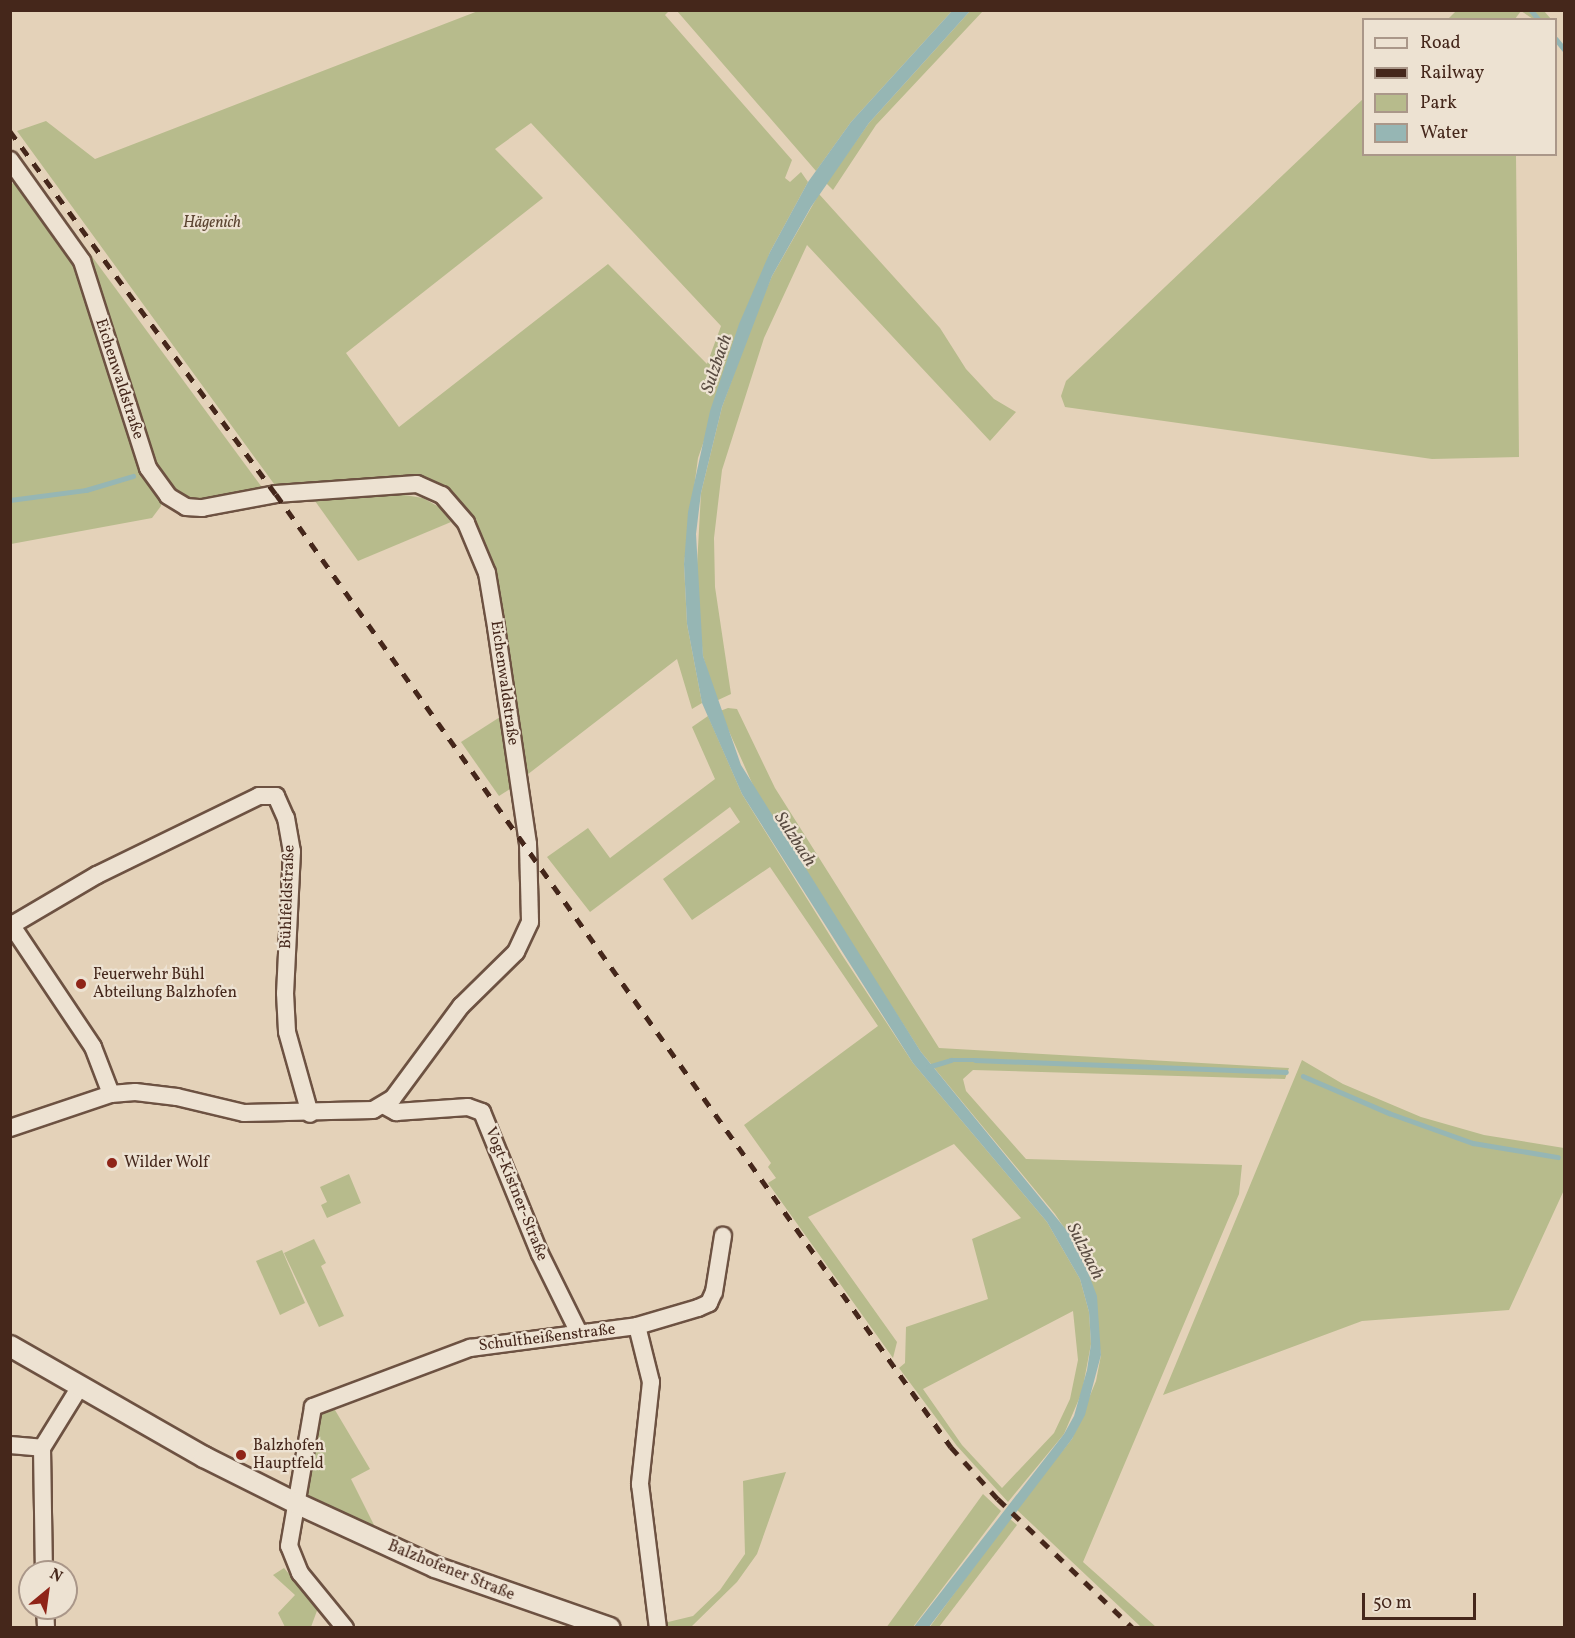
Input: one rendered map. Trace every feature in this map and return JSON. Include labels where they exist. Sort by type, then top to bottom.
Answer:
[{"type":"street","name":"Eichenwaldstraße","points":[[10,160],[82,261],[148,468],[168,496],[186,507],[202,508],[276,494],[417,484],[442,495],[455,508],[478,547],[494,616],[528,844],[528,929],[521,945],[461,1006],[385,1106]]},
{"type":"street","name":"Bühlfeldstraße","points":[[111,1094],[93,1047],[11,924],[97,875],[265,794],[276,796],[286,818],[292,850],[285,993],[287,1032],[310,1114]]},
{"type":"street","points":[[10,1128],[111,1094],[162,1094],[244,1113],[310,1114],[373,1110],[385,1106]]},
{"type":"street","name":"Vogt-Kistner-Straße","points":[[385,1106],[396,1112],[468,1107],[482,1112],[540,1254],[579,1333]]},
{"type":"street","name":"Schultheißenstraße","points":[[296,1503],[311,1413],[318,1402],[470,1348],[637,1326],[710,1303],[723,1236]]},
{"type":"street","points":[[637,1326],[651,1382],[640,1484],[657,1628]]},
{"type":"street","name":"Balzhofener Straße","points":[[10,1346],[79,1388],[296,1503],[435,1567],[610,1628]]},
{"type":"street","points":[[44,1560],[42,1448],[79,1388]]},
{"type":"street","points":[[10,1444],[42,1448]]},
{"type":"street","points":[[296,1503],[289,1535],[292,1560],[345,1628]]},
{"type":"green space","points":[[1457,10],[1544,11],[1550,18],[1532,18],[1521,11],[1516,18],[1449,18]]},
{"type":"green space","name":"Hägenich","points":[[478,11],[669,11],[665,15],[792,160],[785,178],[790,182],[801,172],[808,182],[770,252],[698,458],[684,564],[687,624],[702,703],[692,709],[677,659],[523,778],[488,553],[467,512],[406,478],[360,478],[277,488],[17,131],[46,121],[95,159]],"holes":[[[531,123],[721,326],[707,364],[608,264],[399,427],[346,353],[543,198],[495,149]]]},
{"type":"green space","points":[[677,11],[952,11],[851,122],[816,171]]},
{"type":"green space","points":[[970,11],[983,11],[876,125],[833,190],[826,183],[869,123]]},
{"type":"green space","points":[[1362,100],[1362,156],[1516,156],[1519,457],[1432,459],[1065,407],[1061,396],[1066,381]]},
{"type":"green space","points":[[14,182],[77,261],[161,497],[161,506],[152,518],[11,544],[10,186]]},
{"type":"green space","points":[[819,194],[940,328],[966,369],[994,399],[1016,412],[990,441],[807,245],[764,338],[722,470],[714,538],[715,587],[731,694],[716,701],[703,656],[696,584],[701,493],[722,407],[755,316],[772,276]]},
{"type":"green space","points":[[64,224],[71,228],[264,490],[204,499],[187,498],[157,475]]},
{"type":"green space","points":[[398,494],[423,498],[439,507],[451,522],[358,561],[315,501]]},
{"type":"green space","points":[[728,708],[737,709],[775,788],[939,1048],[1289,1068],[1285,1079],[973,1070],[963,1079],[966,1091],[1026,1159],[1242,1165],[1239,1194],[1083,1562],[1156,1627],[1141,1627],[1016,1509],[1072,1439],[1096,1381],[1101,1355],[1087,1262],[1055,1214],[921,1052],[760,801],[720,711]]},
{"type":"green space","points":[[708,716],[742,794],[842,955],[913,1063],[1047,1222],[1080,1279],[1089,1312],[1091,1344],[1082,1392],[1064,1434],[1008,1502],[957,1446],[899,1368],[905,1363],[906,1327],[988,1299],[972,1239],[1021,1218],[954,1144],[808,1217],[897,1342],[893,1358],[768,1183],[776,1178],[768,1167],[771,1163],[744,1125],[878,1026],[770,867],[692,920],[663,879],[740,822],[730,807],[590,912],[547,857],[588,828],[610,858],[715,779],[692,727]],"holes":[[[1073,1311],[1078,1360],[1070,1399],[1054,1433],[1002,1488],[962,1445],[923,1389]]]},
{"type":"green space","points":[[500,717],[510,789],[499,796],[461,742]]},
{"type":"green space","points":[[1302,1060],[1343,1084],[1421,1117],[1484,1135],[1564,1148],[1564,1190],[1509,1310],[1362,1321],[1163,1395]]},
{"type":"green space","points":[[349,1174],[361,1203],[327,1218],[321,1205],[327,1202],[320,1187]]},
{"type":"green space","points":[[314,1239],[326,1263],[321,1266],[344,1316],[319,1327],[284,1253]]},
{"type":"green space","points":[[282,1250],[305,1303],[280,1315],[256,1261]]},
{"type":"green space","points":[[332,1405],[370,1469],[351,1479],[379,1535],[306,1501],[322,1408]]},
{"type":"green space","points":[[786,1472],[757,1554],[737,1582],[691,1627],[665,1627],[664,1623],[693,1616],[720,1590],[745,1554],[743,1481]]},
{"type":"green space","points":[[983,1494],[1001,1511],[913,1627],[886,1628]]},
{"type":"green space","points":[[1009,1518],[1017,1525],[939,1627],[929,1628]]},
{"type":"green space","points":[[284,1568],[318,1608],[311,1627],[285,1627],[278,1613],[295,1595],[273,1575]]},
{"type":"water","points":[[952,11],[970,11],[869,123],[811,207],[772,276],[722,407],[701,493],[696,534],[703,656],[741,765],[921,1052],[1077,1243],[1097,1296],[1101,1355],[1085,1415],[1072,1439],[929,1627],[913,1628],[1064,1434],[1074,1416],[1087,1370],[1091,1344],[1089,1312],[1080,1279],[1047,1222],[913,1063],[742,794],[702,703],[687,624],[684,564],[688,512],[710,411],[739,324],[770,252],[808,182],[851,122]]},
{"type":"waterway","points":[[1531,10],[1537,18]]},
{"type":"waterway","points":[[1557,40],[1564,49]]},
{"type":"waterway","points":[[10,500],[86,490],[133,476]]},
{"type":"waterway","points":[[928,1067],[951,1060],[975,1060],[1286,1072]]},
{"type":"waterway","points":[[1303,1076],[1389,1113],[1473,1143],[1558,1157]]},
{"type":"railway","points":[[10,131],[276,494],[951,1447],[998,1499],[1133,1628]]},
{"type":"place","name":"Feuerwehr Bühl Abteilung Balzhofen","points":[[81,984]]},
{"type":"place","name":"Wilder Wolf","points":[[112,1163]]},
{"type":"place","name":"Balzhofen Hauptfeld","points":[[241,1455]]},
{"type":"water label","name":"Sulzbach","points":[[718,364]]},
{"type":"water label","name":"Sulzbach","points":[[794,840]]},
{"type":"water label","name":"Sulzbach","points":[[1084,1252]]}]
